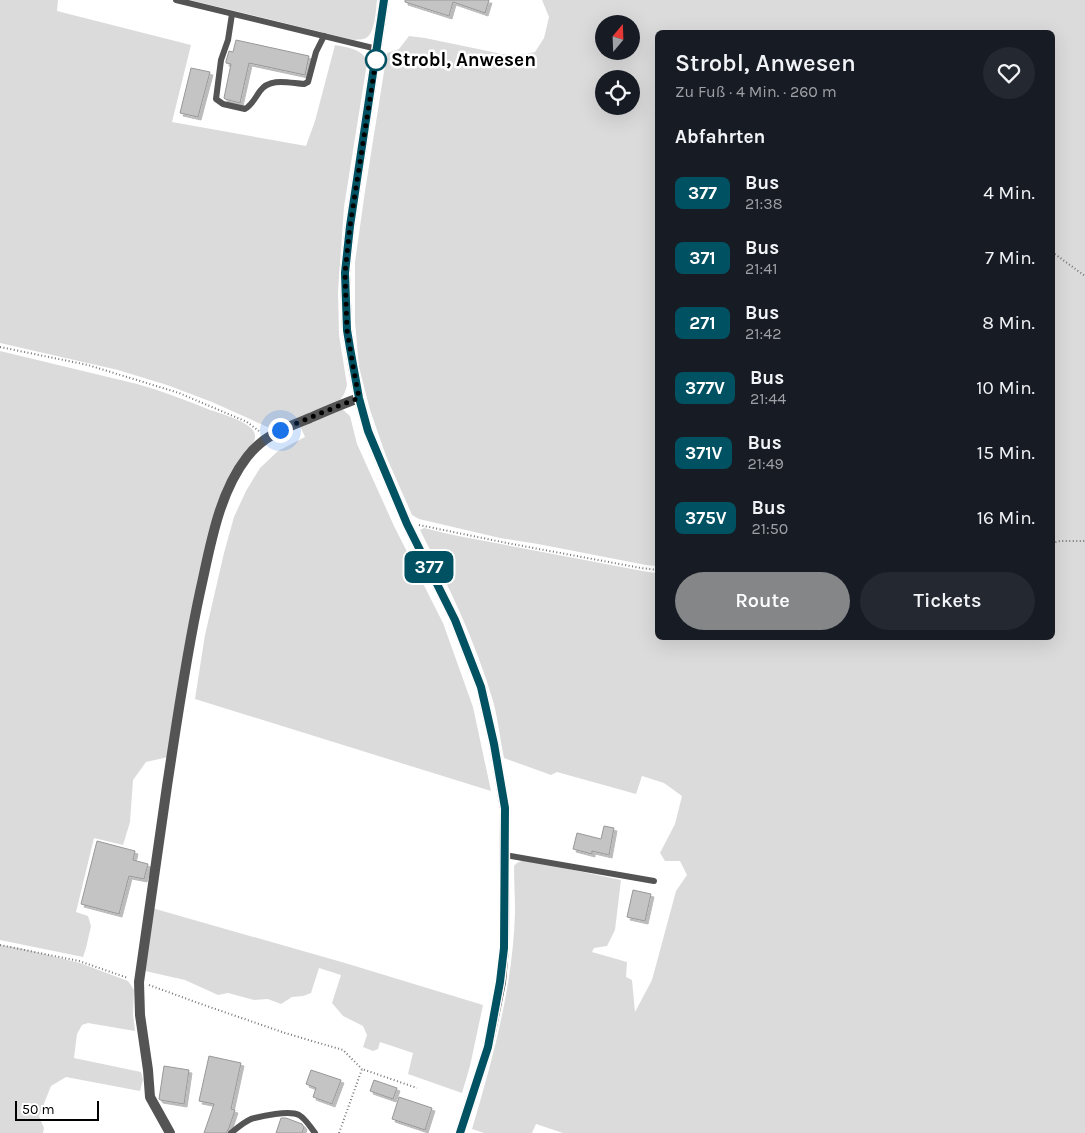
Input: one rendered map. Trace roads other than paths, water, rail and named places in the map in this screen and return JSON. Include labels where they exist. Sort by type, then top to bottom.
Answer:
[{"type":"main road","points":[[384,0],[350,226],[345,273],[347,330],[359,398],[368,431],[407,524],[455,620],[481,687],[494,744],[505,808],[504,948],[500,982],[488,1047],[460,1133]]},
{"type":"street","points":[[170,1133],[150,1097],[140,1016],[139,982],[178,710],[190,640],[215,528],[231,482],[248,456],[267,437],[359,398]]},
{"type":"lane","points":[[176,0],[377,49]]},
{"type":"lane","points":[[232,14],[228,40],[221,60],[216,99],[223,104],[244,109],[250,106],[263,86],[270,82],[304,84],[308,82],[316,52],[324,36]]},
{"type":"lane","points":[[505,855],[654,881]]},
{"type":"lane","points":[[231,1133],[252,1119],[282,1113],[299,1116],[315,1133]]},
{"type":"place","name":"Strobl, Anwesen","points":[[376,60]]}]
